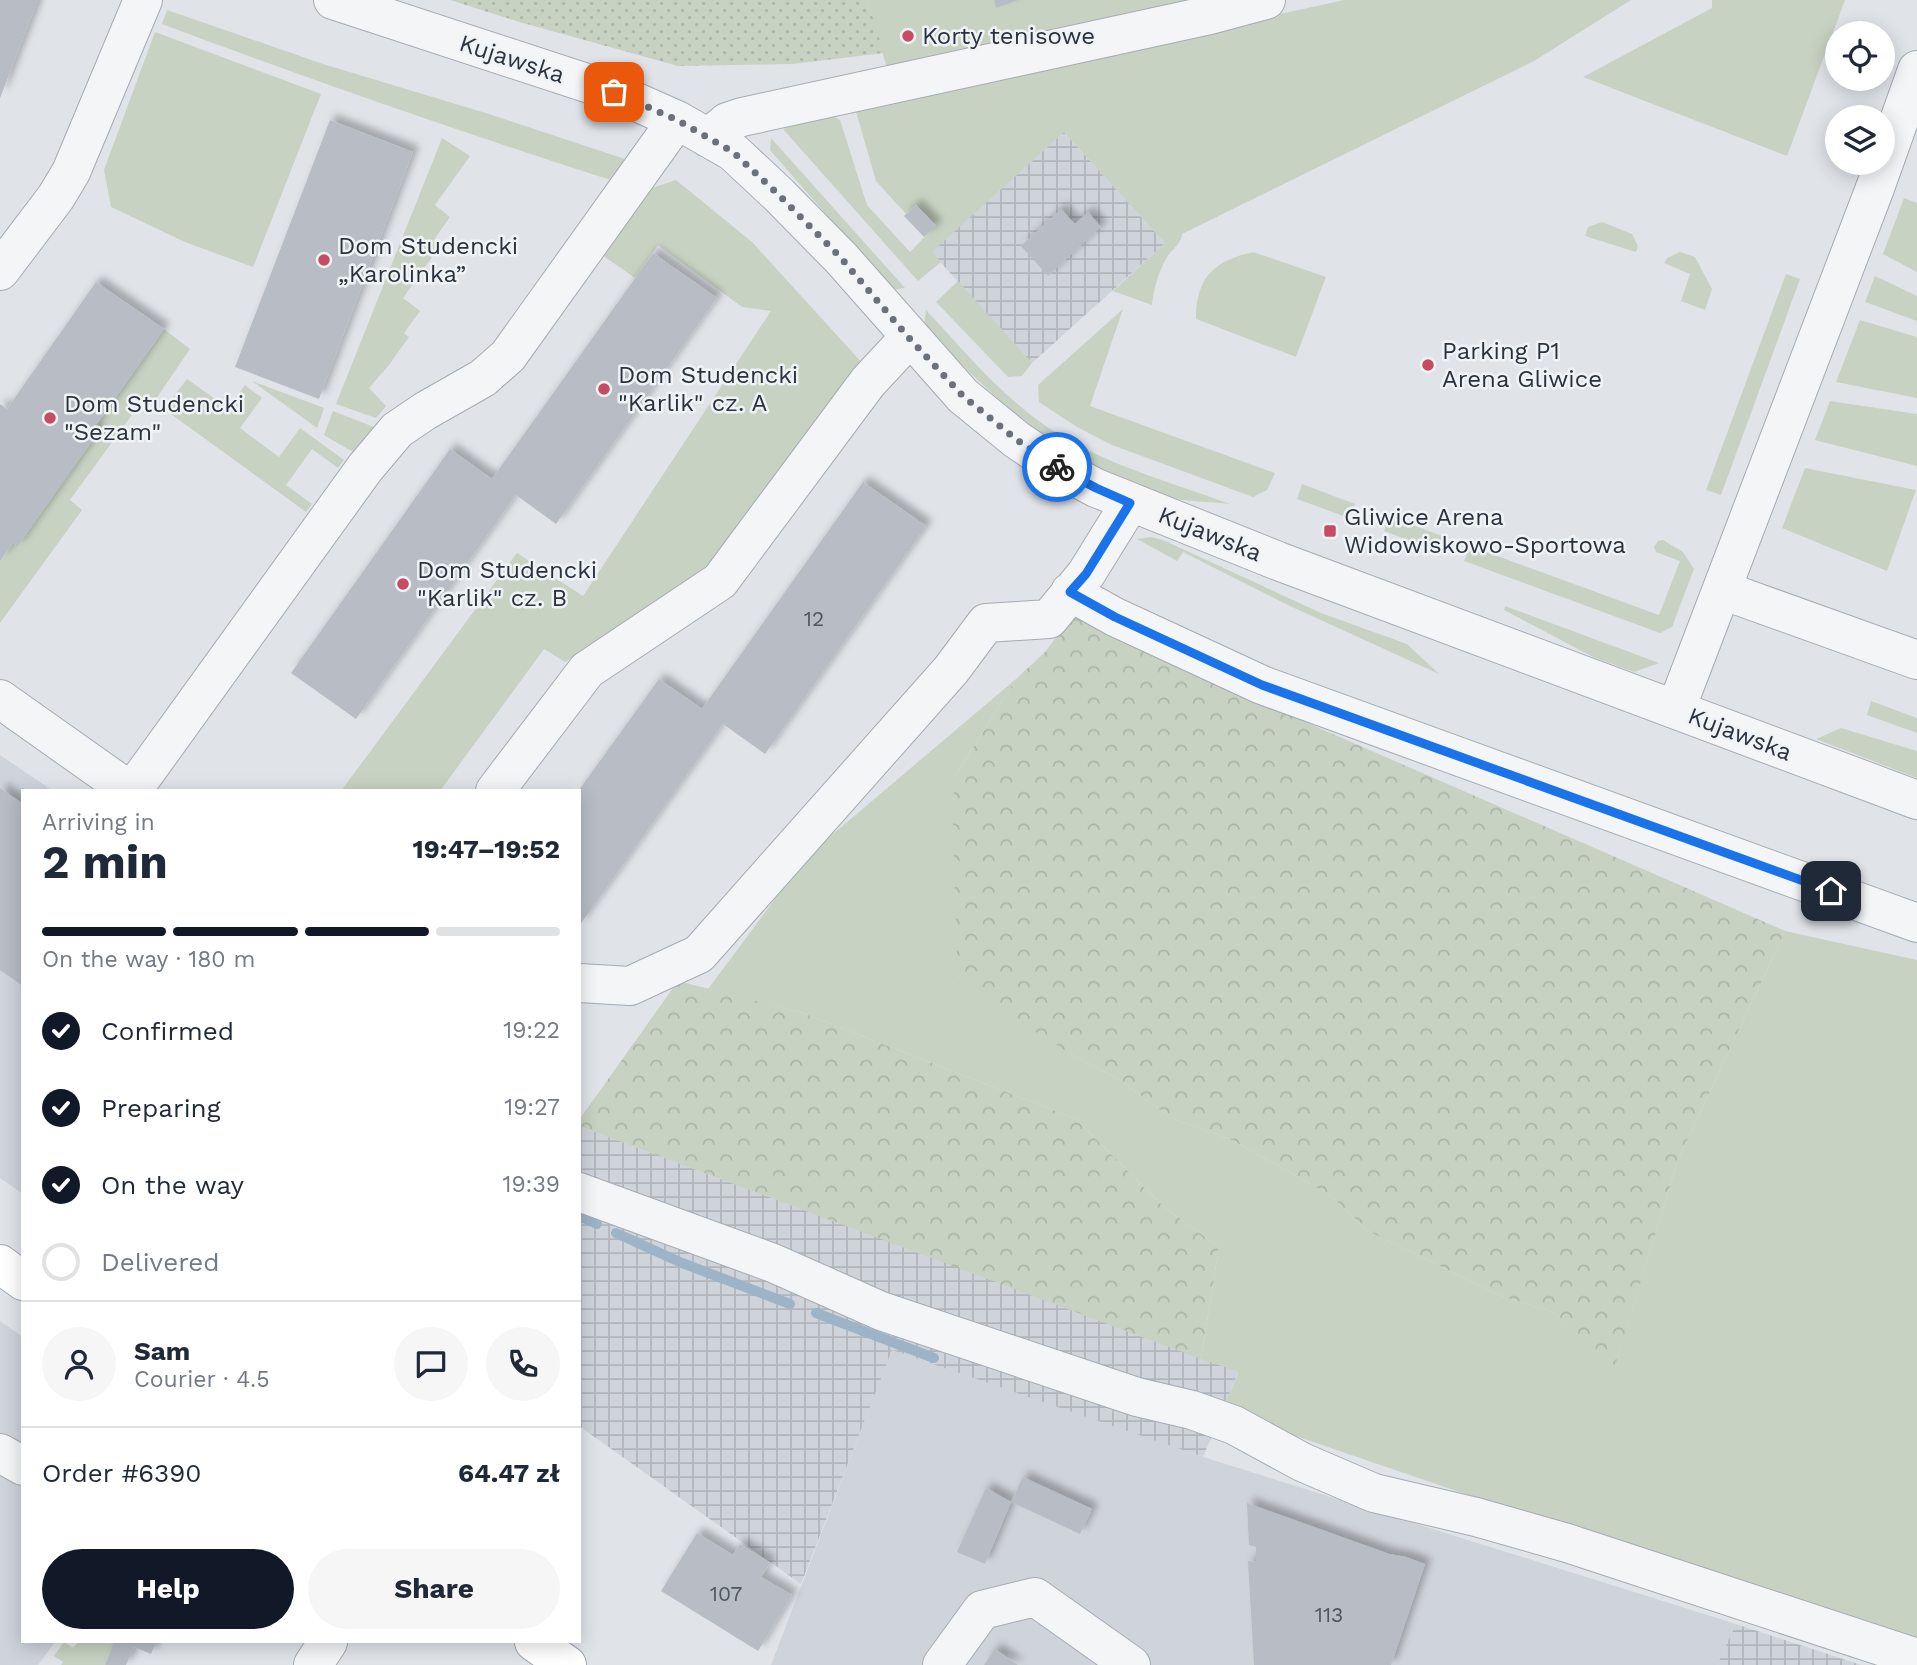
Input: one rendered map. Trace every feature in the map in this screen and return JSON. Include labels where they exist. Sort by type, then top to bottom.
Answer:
[{"type":"main road","points":[[0,1264],[21,1280]]},
{"type":"main road","points":[[535,1643],[567,1665]]},
{"type":"street","points":[[0,271],[56,197],[71,172],[143,0]]},
{"type":"street","name":"Kujawska","points":[[333,0],[614,92],[733,152],[841,258],[963,396],[1017,440],[1060,470],[1130,503],[1351,589],[1917,800]]},
{"type":"street","points":[[132,789],[365,468],[397,430],[483,378],[508,356],[692,129],[1210,15],[1266,0]]},
{"type":"street","points":[[1676,709],[1875,188],[1917,70]]},
{"type":"street","points":[[497,789],[587,670],[720,581],[868,382],[909,338]]},
{"type":"street","points":[[581,983],[630,986],[699,954],[951,670],[986,623],[1049,619],[1086,574],[1130,503]]},
{"type":"street","points":[[1722,590],[1917,660]]},
{"type":"street","points":[[1070,592],[1115,617],[1262,685],[1917,923]]},
{"type":"street","points":[[0,699],[128,789]]},
{"type":"street","points":[[581,1193],[773,1264],[881,1311],[1137,1397],[1192,1410],[1234,1424],[1302,1462],[1374,1493],[1476,1517],[1567,1543],[1917,1658]]},
{"type":"street","points":[[0,1454],[21,1465]]},
{"type":"street","points":[[942,1665],[982,1610],[1035,1597],[1131,1665]]},
{"type":"street","points":[[313,1665],[327,1643]]},
{"type":"shaded area","points":[[1064,132],[1165,243],[1032,363],[931,252]]},
{"type":"shaded area","points":[[0,755],[50,789],[21,789],[21,1193],[0,1178]]},
{"type":"shaded area","points":[[581,1127],[1239,1371],[1203,1457],[892,1350],[801,1584],[581,1427]]},
{"type":"shaded area","points":[[0,1321],[21,1336],[21,1643],[54,1643],[38,1665],[0,1665]]},
{"type":"shaded area","points":[[892,1349],[1203,1457],[1736,1624],[1717,1665],[771,1665]]},
{"type":"shaded area","points":[[1736,1624],[1861,1665],[1717,1665]]},
{"type":"green space","points":[[450,0],[867,0],[884,53],[793,64],[678,66]]},
{"type":"green space","points":[[867,0],[1197,0],[887,68]]},
{"type":"green space","points":[[1344,0],[1631,0],[1534,61],[1182,234],[1161,270],[1152,305],[1113,291],[1165,243],[1064,132],[932,252],[941,262],[918,281],[783,129],[828,114],[840,120],[867,205],[910,252],[936,225],[916,205],[906,214],[876,181],[855,108]]},
{"type":"green space","points":[[1712,0],[1845,0],[1837,21],[1825,21],[1825,54],[1787,156],[1583,77],[1712,8]]},
{"type":"green space","points":[[167,10],[323,64],[489,114],[631,161],[620,183],[390,106],[162,24]]},
{"type":"green space","points":[[155,32],[321,94],[253,267],[185,242],[111,207],[104,170]]},
{"type":"green space","points":[[442,138],[470,156],[435,205],[450,217],[433,241],[440,246],[403,298],[420,311],[404,333],[409,337],[369,388],[386,406],[376,418],[336,404]]},
{"type":"green space","points":[[771,138],[905,288],[892,290],[770,150]]},
{"type":"green space","points":[[676,180],[752,242],[865,366],[712,575],[565,662],[544,649],[441,789],[342,789],[517,553],[583,596],[771,311],[742,307],[658,245],[635,278],[602,255],[652,188]]},
{"type":"green space","points":[[1904,198],[1917,203],[1917,272],[1883,254]]},
{"type":"green space","points":[[1602,222],[1632,234],[1638,246],[1636,252],[1585,236],[1588,227]]},
{"type":"green space","points":[[1253,252],[1326,277],[1296,357],[1196,319],[1199,292],[1210,273],[1228,260]]},
{"type":"green space","points":[[1680,252],[1695,257],[1712,289],[1705,310],[1681,301],[1690,274],[1664,263],[1667,258]]},
{"type":"green space","points":[[1786,274],[1800,279],[1721,495],[1706,490]]},
{"type":"green space","points":[[1875,276],[1917,296],[1917,321],[1865,302]]},
{"type":"green space","points":[[958,281],[1032,363],[1022,376],[1008,377],[936,302]]},
{"type":"green space","points":[[1123,309],[1090,406],[1275,473],[1267,490],[1253,497],[1112,445],[1077,427],[1039,402],[1038,385]]},
{"type":"green space","points":[[926,310],[1009,397],[1067,439],[1106,459],[1230,504],[1183,500],[1156,494],[1122,481],[1058,446],[974,377],[924,325]]},
{"type":"green space","points":[[1860,320],[1917,337],[1917,398],[1836,382]]},
{"type":"green space","points":[[164,329],[190,349],[154,402],[145,397],[70,500],[82,510],[0,623],[0,561],[13,543],[17,546],[98,431],[94,428]]},
{"type":"green space","points":[[187,379],[228,408],[245,385],[262,398],[240,428],[279,457],[300,428],[344,460],[338,468],[312,449],[286,485],[312,504],[306,512],[164,409]]},
{"type":"green space","points":[[252,381],[324,408],[317,428]]},
{"type":"green space","points":[[1830,401],[1917,414],[1917,466],[1815,440]]},
{"type":"green space","points":[[333,411],[374,427],[353,452],[324,435]]},
{"type":"green space","points":[[1805,468],[1916,490],[1887,571],[1782,528]]},
{"type":"green space","points":[[1302,484],[1355,504],[1349,518],[1297,499]]},
{"type":"green space","points":[[1389,516],[1442,536],[1437,551],[1384,531]]},
{"type":"green space","points":[[1151,537],[1163,540],[1321,613],[1407,644],[1439,674],[1290,606],[1183,552],[1177,561],[1137,539]]},
{"type":"green space","points":[[1663,540],[1683,552],[1694,569],[1672,627],[1660,633],[1464,561],[1470,546],[1659,615],[1680,561],[1656,552],[1654,547],[1658,541]]},
{"type":"green space","points":[[1505,606],[1659,663],[1634,672],[1593,657],[1504,610]]},
{"type":"green space","points":[[1074,615],[1264,704],[1785,931],[1678,1160],[1615,1366],[1553,1312],[1501,1296],[1368,1231],[1330,1195],[1234,1141],[1171,1118],[1120,1080],[1071,1054],[958,983],[954,778],[1016,679],[1044,653]]},
{"type":"green space","points":[[1016,679],[954,778],[1071,1054],[1120,1080],[1171,1118],[1234,1141],[1330,1195],[1368,1231],[1501,1296],[1553,1312],[1615,1365],[1678,1160],[1785,931],[1917,960],[1917,1643],[1565,1528],[1222,1411],[1239,1372],[1201,1359],[1219,1247],[1164,1207],[1076,1119],[803,1013],[708,989],[807,856]]},
{"type":"green space","points":[[1871,701],[1917,718],[1917,733],[1867,715]]},
{"type":"green space","points":[[1841,728],[1917,751],[1917,778],[1816,739]]},
{"type":"green space","points":[[678,981],[803,1013],[1076,1119],[1164,1207],[1219,1247],[1201,1359],[581,1127],[581,1117]]},
{"type":"green space","points":[[63,1643],[73,1648],[77,1643],[114,1643],[105,1665],[61,1665],[63,1662],[54,1656]]},
{"type":"building","points":[[0,0],[38,0],[0,98]]},
{"type":"building","points":[[994,0],[1018,0],[996,8]]},
{"type":"building","name":"Dom Studencki „Karolinka”","points":[[330,120],[413,152],[319,399],[235,367]]},
{"type":"building","points":[[916,205],[936,226],[924,237],[904,216]]},
{"type":"building","points":[[1061,209],[1075,224],[1088,212],[1101,227],[1048,276],[1021,246]]},
{"type":"building","points":[[653,253],[717,298],[556,524],[516,495],[356,719],[291,673],[450,449],[492,479]]},
{"type":"building","name":"Dom Studencki \"Sezam\"","points":[[96,282],[164,329],[94,428],[99,431],[17,547],[13,543],[0,561],[0,404],[7,409]]},
{"type":"building","points":[[863,482],[926,526],[765,754],[723,724],[581,923],[580,789],[659,679],[702,709]]},
{"type":"building","points":[[0,788],[21,803],[21,985],[0,970]]},
{"type":"building","points":[[1023,1477],[1092,1509],[1080,1534],[1011,1502]]},
{"type":"building","points":[[986,1488],[1011,1502],[985,1564],[957,1552]]},
{"type":"building","points":[[1247,1503],[1389,1554],[1425,1564],[1391,1665],[1254,1665],[1248,1561],[1256,1562],[1256,1547],[1249,1545]]},
{"type":"building","points":[[697,1533],[733,1555],[740,1544],[770,1563],[761,1577],[792,1595],[758,1651],[661,1591]]},
{"type":"building","points":[[114,1643],[156,1643],[151,1654],[134,1647],[126,1665],[105,1665]]},
{"type":"building","points":[[995,1649],[1018,1665],[984,1665]]},
{"type":"waterway","points":[[581,1217],[597,1224]]},
{"type":"waterway","points":[[616,1233],[682,1263],[790,1304]]},
{"type":"waterway","points":[[816,1313],[934,1358]]},
{"type":"way so far","points":[[614,92],[677,120],[733,152],[841,258],[963,396],[1017,440],[1057,467]]},
{"type":"place","name":"Korty tenisowe","points":[[908,36]]},
{"type":"place","name":"Dom Studencki „Karolinka”","points":[[324,260]]},
{"type":"place","name":"Parking P1 Arena Gliwice","points":[[1428,365]]},
{"type":"place","name":"Dom Studencki \"Karlik\" cz. A","points":[[604,389]]},
{"type":"place","name":"Dom Studencki \"Sezam\"","points":[[50,418]]},
{"type":"place","name":"Gliwice Arena Widowiskowo-Sportowa","points":[[1330,531]]},
{"type":"place","name":"Dom Studencki \"Karlik\" cz. B","points":[[403,584]]},
{"type":"route","points":[[1057,467],[1130,503],[1086,574],[1070,592],[1115,617],[1262,685],[1831,891]]}]
